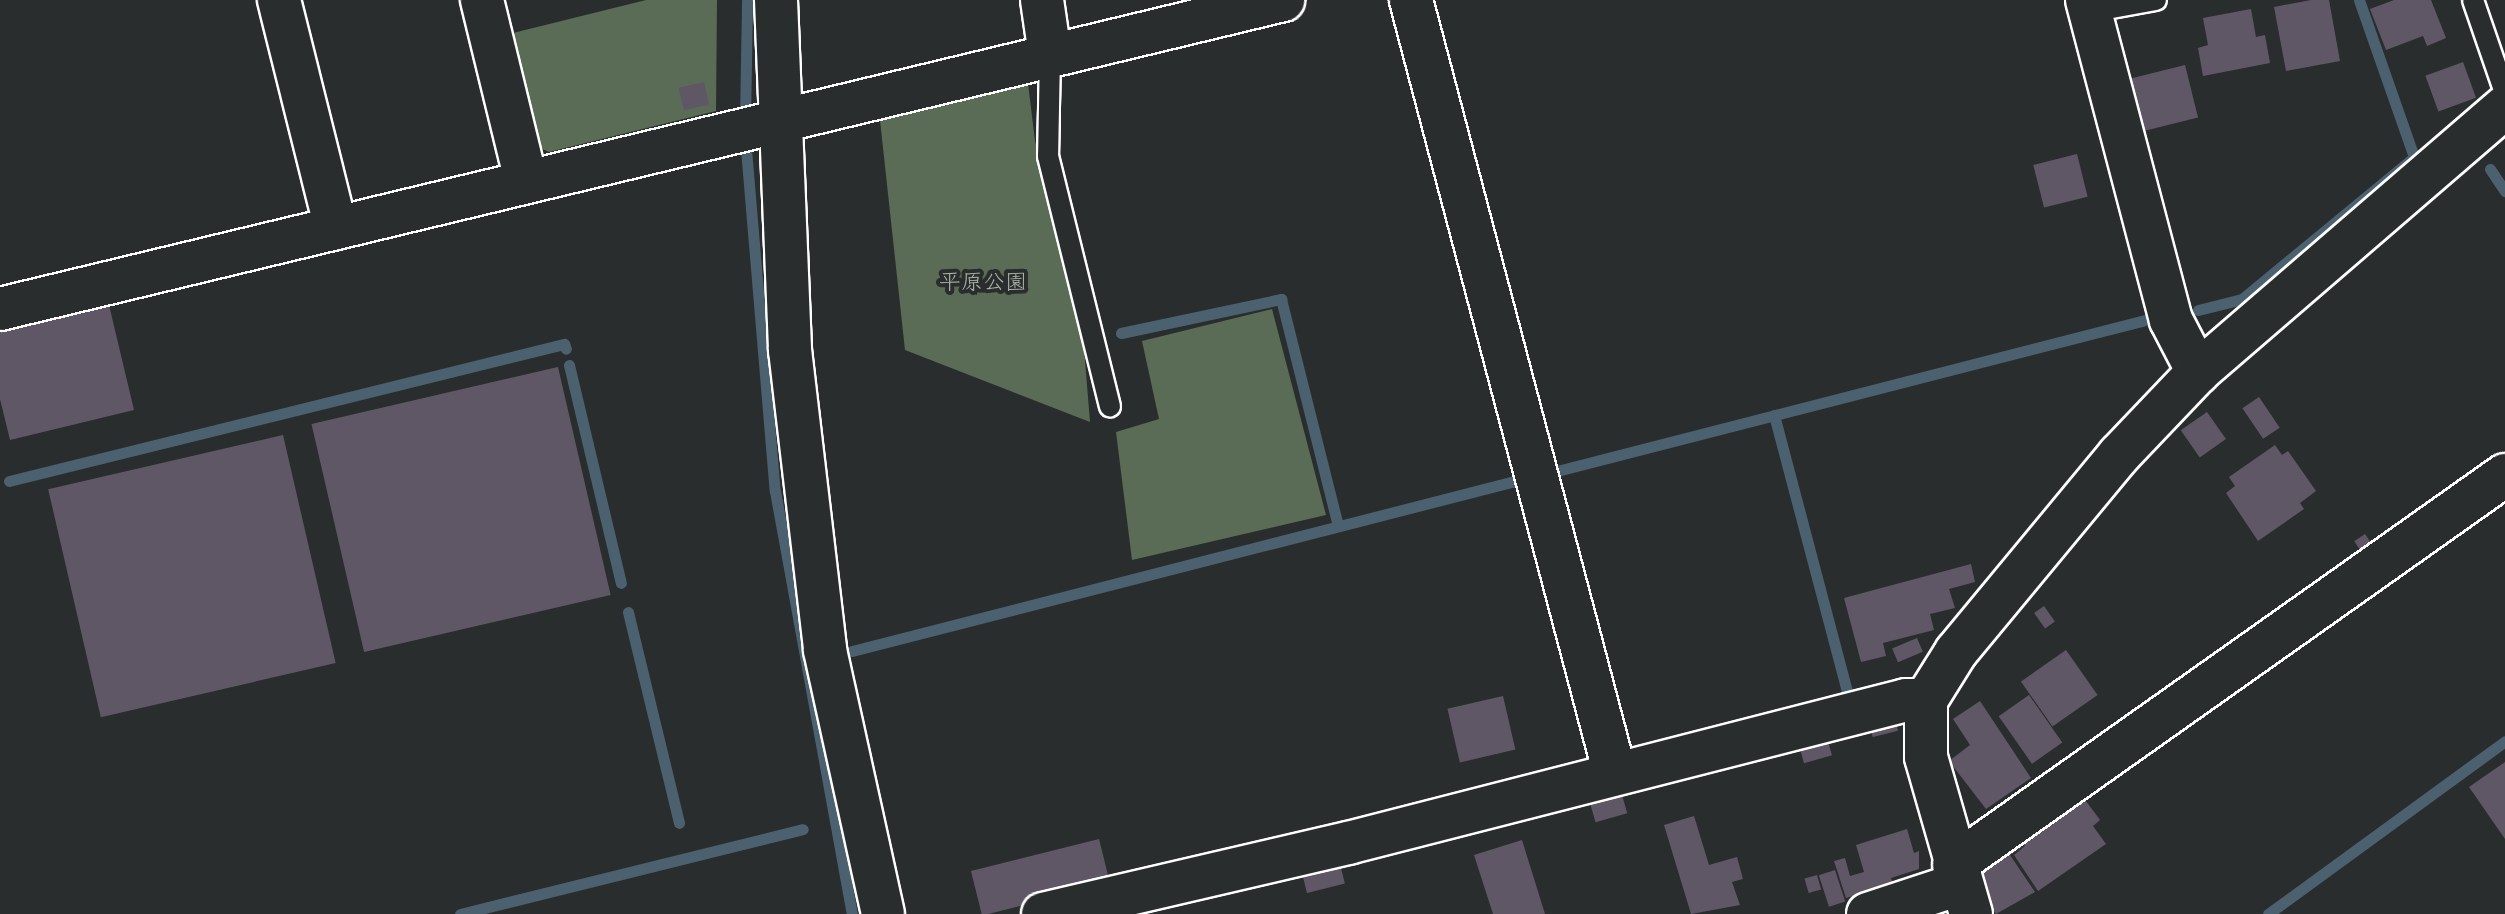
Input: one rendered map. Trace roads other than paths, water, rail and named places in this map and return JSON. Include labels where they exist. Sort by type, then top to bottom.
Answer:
[{"type":"street","points":[[279,0],[336,228]]},
{"type":"street","points":[[482,0],[526,181]]},
{"type":"street","points":[[776,0],[755,125],[790,350],[825,650],[883,914]]},
{"type":"street","points":[[1042,0],[1050,55]]},
{"type":"street","points":[[0,309],[1283,0]]},
{"type":"street","points":[[1411,0],[1615,774]]},
{"type":"street","points":[[2088,6],[2171,320],[2198,372]]},
{"type":"street","points":[[1961,888],[1926,757],[1926,700],[1956,652],[2119,455],[2198,372],[2497,129]]},
{"type":"street","points":[[1868,914],[1961,888],[2505,475]]},
{"type":"street","points":[[1043,914],[1906,700],[1926,700]]},
{"type":"lane","points":[[2088,6],[2156,0]]},
{"type":"lane","points":[[2473,0],[2505,93]]},
{"type":"lane","points":[[1050,55],[1048,156],[1110,406]]},
{"type":"waterway","points":[[745,119],[747,0]]},
{"type":"waterway","points":[[2198,310],[2242,299],[2414,157],[2359,0]]},
{"type":"waterway","points":[[745,137],[775,491],[852,914]]},
{"type":"waterway","points":[[2490,169],[2505,191]]},
{"type":"waterway","points":[[1121,333],[1281,299],[1338,526]]},
{"type":"waterway","points":[[1557,471],[2149,319]]},
{"type":"waterway","points":[[9,481],[564,344],[566,349]]},
{"type":"waterway","points":[[569,365],[621,583]]},
{"type":"waterway","points":[[1774,415],[1848,696]]},
{"type":"waterway","points":[[852,651],[1523,479]]},
{"type":"waterway","points":[[628,612],[679,823]]},
{"type":"waterway","points":[[2268,914],[2505,741]]},
{"type":"waterway","points":[[460,914],[803,829]]},
{"type":"park label","name":"平原公園","points":[[983,283]]}]
